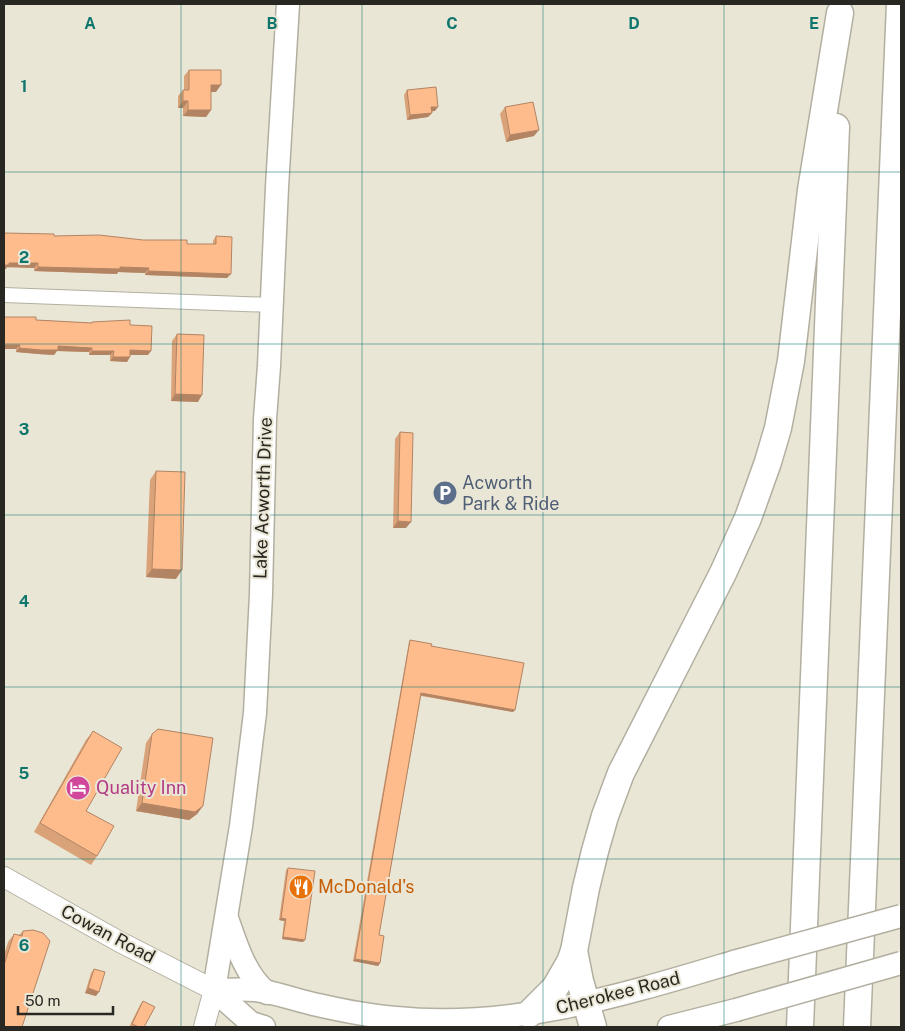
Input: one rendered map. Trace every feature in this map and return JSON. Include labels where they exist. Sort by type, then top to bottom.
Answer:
[{"type":"highway","points":[[857,1027],[900,4]]},
{"type":"highway","points":[[529,1014],[555,988],[570,962],[595,852],[605,816],[621,773],[723,573],[759,490],[778,428],[791,360],[811,190],[841,8]]},
{"type":"highway","points":[[800,1027],[841,8]]},
{"type":"highway","points":[[574,950],[590,1015]]},
{"type":"main road","name":"Lake Acworth Drive","points":[[214,990],[249,770],[255,713],[261,594],[265,427],[288,4]]},
{"type":"main road","name":"Cowan Road","points":[[4,877],[120,942],[214,990]]},
{"type":"main road","points":[[226,916],[242,958],[254,979],[267,993]]},
{"type":"main road","name":"Cherokee Road","points":[[214,990],[256,990],[353,1012],[397,1018],[476,1020],[529,1014],[590,1015],[651,986],[901,916]]},
{"type":"main road","points":[[669,1027],[901,963]]},
{"type":"main road","points":[[214,990],[249,1026]]},
{"type":"main road","points":[[204,1027],[214,990]]},
{"type":"street","points":[[4,295],[271,306]]},
{"type":"building","points":[[189,70],[221,70],[221,85],[211,85],[211,110],[188,110],[188,101],[183,101],[183,90],[189,90]]},
{"type":"building","points":[[436,87],[438,107],[431,107],[432,113],[410,115],[407,90]]},
{"type":"building","points":[[533,102],[539,130],[510,135],[505,107]]},
{"type":"building","points":[[4,233],[54,234],[54,236],[99,235],[143,240],[187,240],[187,244],[216,244],[216,236],[232,237],[231,274],[148,271],[149,268],[38,267],[38,263],[9,263],[9,265],[4,265]]},
{"type":"building","points":[[4,317],[36,317],[36,320],[92,323],[130,320],[130,325],[152,326],[151,351],[130,350],[130,357],[113,357],[114,351],[92,351],[92,348],[58,346],[58,350],[41,350],[19,348],[20,345],[4,345]]},
{"type":"building","points":[[177,334],[204,335],[202,395],[175,394]]},
{"type":"building","points":[[400,432],[413,433],[411,522],[398,521]]},
{"type":"building","points":[[156,471],[185,472],[182,570],[152,569]]},
{"type":"building","points":[[410,640],[432,644],[431,646],[524,663],[515,710],[421,693],[379,935],[384,936],[380,963],[355,959]]},
{"type":"building","points":[[158,729],[213,738],[203,806],[195,812],[142,803],[152,734]]},
{"type":"building","name":"Quality Inn","points":[[93,731],[122,748],[86,811],[114,826],[97,856],[40,823]]},
{"type":"building","points":[[288,868],[315,871],[305,940],[283,937],[286,919],[281,918]]},
{"type":"building","points":[[33,930],[43,933],[50,941],[22,1027],[4,1027],[4,965],[14,934],[22,936],[23,931]]},
{"type":"building","points":[[94,969],[105,972],[99,992],[88,988]]},
{"type":"building","points":[[143,1001],[155,1007],[144,1027],[139,1027],[132,1024]]},
{"type":"place","name":"Acworth Park & Ride","points":[[445,493]]},
{"type":"place","name":"Quality Inn","points":[[78,788]]},
{"type":"place","name":"McDonald's","points":[[301,887]]}]
